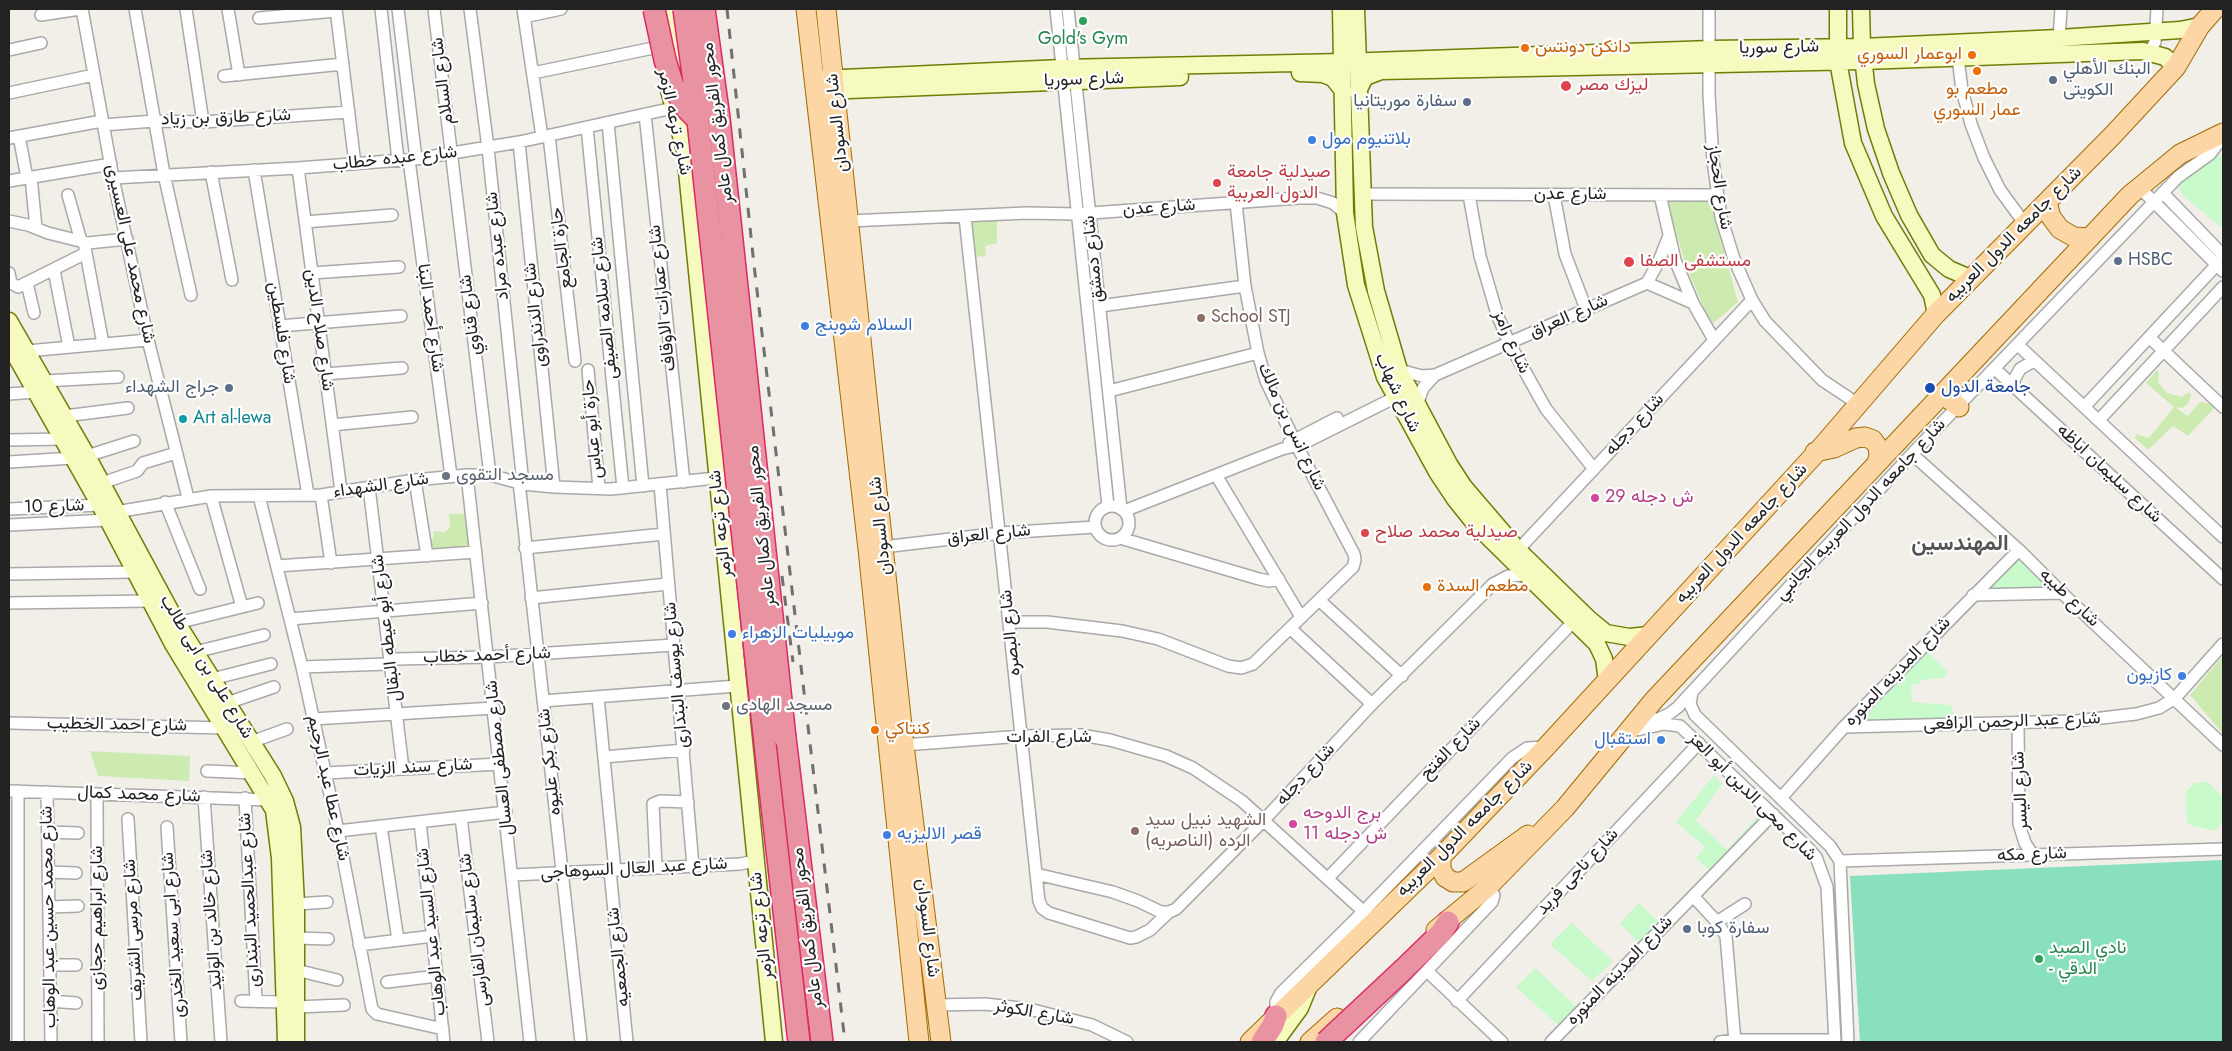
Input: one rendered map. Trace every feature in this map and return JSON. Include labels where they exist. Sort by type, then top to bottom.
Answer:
[{"type":"highway","points":[[654,9],[665,60],[673,86],[686,108],[698,120]]},
{"type":"highway","name":"محور الفريق كمال عامر","points":[[684,9],[698,120],[799,1042]]},
{"type":"highway","name":"محور الفريق كمال عامر","points":[[704,9],[719,118],[785,738],[822,1042]]},
{"type":"highway","points":[[1326,1042],[1442,933],[1448,922]]},
{"type":"highway","points":[[1262,1042],[1273,1025],[1276,1016]]},
{"type":"main road","name":"شارع السودان","points":[[806,9],[876,548],[904,745],[941,1042]]},
{"type":"main road","points":[[808,29],[812,9]]},
{"type":"main road","name":"شارع السودان","points":[[826,9],[848,221],[876,548],[899,857],[919,1042]]},
{"type":"main road","name":"شارع جامعه الدول العربيه","points":[[1250,1042],[1309,986],[1369,916],[1441,857],[1546,747],[1818,451],[1936,314],[2113,135],[2176,67],[2200,26],[2214,9]]},
{"type":"main road","points":[[1310,1042],[1488,887],[1566,808],[1634,725],[1877,463],[2139,187],[2180,154],[2223,133]]},
{"type":"main road","points":[[2046,202],[2051,217],[2060,229],[2074,237],[2090,238]]},
{"type":"main road","points":[[1942,394],[1958,407]]},
{"type":"main road","points":[[1818,451],[1834,448],[1856,438],[1864,437],[1872,440],[1878,447],[1877,463]]},
{"type":"main road","points":[[1441,857],[1441,869],[1445,877],[1453,882],[1463,882],[1566,808]]},
{"type":"main road","points":[[899,857],[909,873],[930,1042]]},
{"type":"street","points":[[41,15],[81,9]]},
{"type":"street","name":"شارع محمد على العسيرى","points":[[81,9],[113,178],[148,340],[188,498]]},
{"type":"street","points":[[135,9],[164,174],[191,296]]},
{"type":"street","points":[[186,9],[203,122]]},
{"type":"street","points":[[228,9],[238,75]]},
{"type":"street","points":[[380,9],[408,160]]},
{"type":"street","points":[[398,9],[408,160]]},
{"type":"street","name":"شارع السلام","points":[[434,9],[452,154]]},
{"type":"street","name":"شارع عبده مراد","points":[[470,9],[488,148],[521,483]]},
{"type":"street","points":[[524,13],[561,9]]},
{"type":"street","name":"شارع ترعه الزمر","points":[[647,9],[684,151],[737,692],[774,1042]]},
{"type":"street","points":[[668,9],[686,133],[684,151]]},
{"type":"street","name":"شارع دمشق","points":[[1056,9],[1089,213],[1123,510]]},
{"type":"street","name":"شارع دمشق","points":[[1068,9],[1068,74],[1077,214],[1108,506]]},
{"type":"street","name":"شارع شهاب","points":[[1341,9],[1349,33],[1351,91],[1368,251],[1376,291],[1400,370],[1449,464],[1464,487],[1518,550],[1589,619],[1601,639],[1607,681]]},
{"type":"street","name":"شارع شهاب","points":[[1349,33],[1356,9]]},
{"type":"street","name":"شارع الحجاز","points":[[1709,9],[1711,56],[1710,128],[1721,217],[1734,260],[1752,300],[1776,334],[1822,380],[1858,404]]},
{"type":"street","points":[[1838,9],[1837,54],[1852,143],[1884,216],[1932,295],[1936,314]]},
{"type":"street","points":[[1861,9],[1862,54],[1871,107],[1888,166],[1909,215],[1932,255],[1949,269],[1970,278]]},
{"type":"street","points":[[2059,38],[2061,9]]},
{"type":"street","points":[[2150,52],[2155,42],[2157,9]]},
{"type":"street","points":[[259,18],[336,10],[355,164]]},
{"type":"street","name":"حارة الجامع","points":[[524,13],[533,73],[546,136],[575,361]]},
{"type":"street","name":"شارع سوريا","points":[[1862,54],[2180,30],[2200,26]]},
{"type":"street","points":[[9,50],[41,44]]},
{"type":"street","points":[[533,73],[658,47]]},
{"type":"street","name":"شارع سوريا","points":[[815,85],[1350,62],[1461,63],[1837,54],[1958,58],[2150,52],[2165,57],[2176,67]]},
{"type":"street","points":[[1958,58],[1962,90],[1971,124],[1984,158],[2000,190],[2025,224]]},
{"type":"street","name":"شارع سوريا","points":[[1068,74],[1312,72],[1333,78],[1351,91],[1365,78],[1381,71],[1461,63]]},
{"type":"street","points":[[224,76],[343,64]]},
{"type":"street","points":[[9,93],[94,76]]},
{"type":"street","name":"شارع شهاب","points":[[1351,91],[1345,213],[1356,285],[1385,377],[1437,472],[1475,524],[1574,621],[1601,639]]},
{"type":"street","name":"شارع عبده خطاب","points":[[113,178],[408,160],[519,142],[673,108]]},
{"type":"street","name":"شارع طارق بن زياد","points":[[14,137],[102,123],[203,122],[349,112]]},
{"type":"street","name":"شارع عمارات الاوقاف","points":[[644,114],[684,482]]},
{"type":"street","points":[[608,122],[643,486]]},
{"type":"street","name":"شارع سلامه الصيفى","points":[[587,127],[623,488]]},
{"type":"street","points":[[14,137],[29,178],[36,228]]},
{"type":"street","name":"شارع جامعه الدول العربيه الجانبي","points":[[1634,725],[1669,714],[1692,692],[1912,454],[1995,370],[2178,176],[2216,149],[2223,137]]},
{"type":"street","name":"شارع الدندراوى","points":[[519,142],[554,487]]},
{"type":"street","name":"شارع قناوي","points":[[452,154],[490,475]]},
{"type":"street","name":"شارع أحمد البنا","points":[[408,160],[451,476]]},
{"type":"street","points":[[9,181],[111,164]]},
{"type":"street","name":"شارع صلاح الدين","points":[[298,168],[342,491]]},
{"type":"street","name":"شارع فلسطين","points":[[254,170],[308,496]]},
{"type":"street","points":[[211,172],[232,280]]},
{"type":"street","points":[[2139,187],[2154,203],[2222,262]]},
{"type":"street","points":[[2163,193],[2222,262]]},
{"type":"street","name":"شارع عدن","points":[[1362,194],[1469,196],[1718,195]]},
{"type":"street","points":[[68,195],[83,246],[103,344]]},
{"type":"street","points":[[1660,195],[1668,238],[1675,260],[1693,303],[1714,340]]},
{"type":"street","name":"شارع رامز","points":[[1469,196],[1482,263],[1497,314],[1509,343],[1526,377],[1546,409],[1594,469]]},
{"type":"street","points":[[1554,196],[1565,254],[1586,309]]},
{"type":"street","name":"شارع عدن","points":[[848,221],[1027,213],[1077,214],[1317,198],[1333,203],[1345,213]]},
{"type":"street","name":"شارع انس بن مالك","points":[[1010,622],[1047,622],[1122,631],[1158,639],[1228,666],[1241,668],[1252,664],[1353,567],[1354,554],[1295,443],[1266,381],[1258,353],[1245,286],[1236,203]]},
{"type":"street","points":[[305,222],[392,215]]},
{"type":"street","name":"شارع البصره","points":[[965,217],[1001,533],[1039,901],[1042,908],[1049,913],[1125,937],[1136,937],[1144,934],[1169,912]]},
{"type":"street","points":[[9,221],[36,228],[83,246]]},
{"type":"street","points":[[1668,238],[1659,261],[1647,282],[1693,303]]},
{"type":"street","points":[[9,274],[11,283],[18,287],[54,270],[83,246],[127,239]]},
{"type":"street","points":[[1916,270],[1923,270],[1928,267],[1932,262],[1932,255]]},
{"type":"street","points":[[2084,407],[2222,262]]},
{"type":"street","points":[[312,273],[399,267]]},
{"type":"street","points":[[54,270],[69,347]]},
{"type":"street","name":"شارع العراق","points":[[1400,370],[1422,376],[1435,375],[1647,282]]},
{"type":"street","points":[[27,283],[34,313]]},
{"type":"street","points":[[1100,306],[1245,286]]},
{"type":"street","points":[[2099,420],[2223,287]]},
{"type":"street","points":[[699,297],[708,310],[716,315],[728,318],[734,313],[743,294]]},
{"type":"street","name":"شارع دجله","points":[[1518,550],[1752,300]]},
{"type":"street","points":[[280,326],[401,316]]},
{"type":"street","name":"شارع على بن ابى طالب","points":[[9,321],[27,351],[62,439],[102,483],[107,513],[280,788],[292,827],[296,904],[296,970],[289,1004],[286,1042]]},
{"type":"street","points":[[2149,337],[2223,408]]},
{"type":"street","points":[[27,351],[148,340]]},
{"type":"street","name":"شارع على بن ابى طالب","points":[[9,344],[65,416],[80,457],[149,601],[173,644],[270,800],[278,831],[289,1004],[296,1042]]},
{"type":"street","name":"شارع سليمان اباظه","points":[[2018,345],[2223,537]]},
{"type":"street","points":[[1109,391],[1258,353]]},
{"type":"street","points":[[707,386],[716,365],[720,360],[731,355],[742,357],[753,376]]},
{"type":"street","points":[[2014,386],[2014,380],[2020,369],[2025,365],[2036,362]]},
{"type":"street","points":[[325,374],[402,368]]},
{"type":"street","name":"حارة أبو عباس","points":[[588,370],[599,488]]},
{"type":"street","name":"شارع سليمان اباظه","points":[[1995,370],[2223,579]]},
{"type":"street","points":[[1417,405],[1423,388],[1435,375]]},
{"type":"street","points":[[9,394],[40,386],[118,377]]},
{"type":"street","points":[[1279,579],[1269,581],[1259,579],[1120,538],[1108,540],[1102,537],[1095,527],[1095,518],[1100,510],[1108,506],[1123,510],[1295,443],[1394,394]]},
{"type":"street","points":[[65,416],[128,408]]},
{"type":"street","points":[[332,425],[412,417]]},
{"type":"street","points":[[9,440],[62,439]]},
{"type":"street","points":[[9,462],[80,457],[134,441]]},
{"type":"street","points":[[102,483],[137,471],[143,463],[176,453]]},
{"type":"street","name":"شارع طيبه","points":[[1912,454],[2019,550],[2062,594],[2223,745]]},
{"type":"street","name":"شارع الشهداء","points":[[107,513],[188,498],[211,496],[308,496],[416,480],[467,475],[490,475],[521,483],[554,487],[599,488],[623,488],[716,478]]},
{"type":"street","name":"شارع مصطفى العسال","points":[[467,475],[506,812],[530,1042]]},
{"type":"street","points":[[1216,475],[1301,617]]},
{"type":"street","points":[[416,480],[427,556]]},
{"type":"street","name":"شارع بكر عليوه","points":[[521,483],[525,548],[581,1042]]},
{"type":"street","name":"شارع يوسف البندارى","points":[[660,484],[693,866]]},
{"type":"street","name":"شارع أبو عيطه البقال","points":[[369,487],[403,769]]},
{"type":"street","points":[[321,494],[331,563]]},
{"type":"street","points":[[211,496],[242,607]]},
{"type":"street","name":"شارع عطا عبد الرحيم","points":[[260,496],[302,667],[338,831],[373,1012],[443,1029]]},
{"type":"street","points":[[166,502],[200,589]]},
{"type":"street","name":"شارع 10","points":[[9,508],[107,513]]},
{"type":"street","points":[[1120,538],[1125,534],[1129,522],[1123,510]]},
{"type":"street","points":[[9,525],[107,513]]},
{"type":"street","name":"شارع العراق","points":[[876,548],[1001,533],[1095,527]]},
{"type":"street","points":[[525,548],[664,534]]},
{"type":"street","name":"شارع المدينه المنوره","points":[[1781,798],[1844,727],[2019,550]]},
{"type":"street","points":[[277,566],[476,552]]},
{"type":"street","points":[[9,574],[134,572]]},
{"type":"street","name":"شارع دجله","points":[[1169,912],[1176,909],[1264,820],[1372,704],[1493,584],[1508,576],[1526,575]]},
{"type":"street","points":[[531,598],[668,584]]},
{"type":"street","points":[[1973,595],[2062,594]]},
{"type":"street","points":[[1319,600],[1402,676]]},
{"type":"street","points":[[9,603],[149,601]]},
{"type":"street","points":[[177,623],[258,603]]},
{"type":"street","points":[[290,619],[482,603]]},
{"type":"street","name":"شارع الفتح","points":[[1328,878],[1574,621]]},
{"type":"street","points":[[1290,628],[1372,704]]},
{"type":"street","points":[[195,652],[264,635]]},
{"type":"street","points":[[1601,639],[1649,635]]},
{"type":"street","points":[[2175,698],[2223,644]]},
{"type":"street","name":"شارع أحمد خطاب","points":[[302,667],[391,663],[396,659],[488,657],[674,645]]},
{"type":"street","points":[[212,679],[271,664]]},
{"type":"street","points":[[227,703],[274,687]]},
{"type":"street","points":[[543,701],[679,690],[737,692],[751,707],[762,709],[773,706],[784,694]]},
{"type":"street","name":"شارع محى الدين أبو العز","points":[[1692,692],[1690,704],[1695,715],[1830,846],[1840,861],[1848,1042]]},
{"type":"street","name":"شارع الجمعيه","points":[[598,697],[627,1042]]},
{"type":"street","name":"شارع عبد الرحمن الرافعى","points":[[1844,727],[2076,721],[2136,714],[2159,708],[2175,698]]},
{"type":"street","points":[[313,719],[494,708]]},
{"type":"street","points":[[1680,726],[1680,721],[1686,715],[1695,715]]},
{"type":"street","points":[[741,727],[751,721],[767,719],[782,725],[789,734]]},
{"type":"street","name":"شارع احمد الخطيب","points":[[9,723],[225,728]]},
{"type":"street","name":"شارع محى الدين أبو العز","points":[[1634,725],[1664,724],[1680,726],[1810,849],[1825,876],[1827,887],[1835,1041]]},
{"type":"street","name":"شارع اليسر","points":[[2018,724],[2019,824],[2025,843],[2033,855]]},
{"type":"street","points":[[251,742],[287,729]]},
{"type":"street","name":"شارع الفرات","points":[[904,745],[1022,736],[1081,735],[1110,740],[1157,753],[1193,768],[1218,783],[1264,820],[1369,916]]},
{"type":"street","name":"شارع ناجى فريد","points":[[1457,1001],[1698,743]]},
{"type":"street","points":[[1276,1016],[1276,1002],[1280,993],[1369,916],[1516,754],[1534,746],[1546,747]]},
{"type":"street","points":[[604,757],[684,750]]},
{"type":"street","name":"شارع سند الزيات","points":[[325,773],[500,764]]},
{"type":"street","points":[[207,771],[253,773]]},
{"type":"street","points":[[13,791],[13,916],[18,1042]]},
{"type":"street","name":"شارع محمد كمال","points":[[13,791],[270,800]]},
{"type":"street","name":"شارع محمد حسين عبد الوهاب","points":[[47,792],[51,1042]]},
{"type":"street","name":"شارع ابراهيم حجازى","points":[[97,794],[98,1042]]},
{"type":"street","name":"شارع خالد بن الوليد","points":[[204,797],[221,1042]]},
{"type":"street","name":"شارع عبدالحميد البندارى","points":[[245,798],[256,1001]]},
{"type":"street","points":[[656,868],[653,804],[656,802],[688,802]]},
{"type":"street","points":[[338,831],[506,812]]},
{"type":"street","name":"شارع المدينه المنوره","points":[[1551,1042],[1773,814]]},
{"type":"street","name":"شارع سليمان الفارسى","points":[[462,817],[488,1042]]},
{"type":"street","name":"شارع مرسى الشريف","points":[[128,819],[141,1042]]},
{"type":"street","name":"شارع السيد عبد الوهاب","points":[[420,822],[444,1042]]},
{"type":"street","points":[[381,826],[398,940]]},
{"type":"street","name":"شارع ابى سعيد الخدرى","points":[[167,827],[181,1042]]},
{"type":"street","points":[[48,832],[78,833]]},
{"type":"street","name":"شارع مكه","points":[[1840,861],[2223,849]]},
{"type":"street","name":"شارع عبد العال السوهاجى","points":[[513,876],[740,864],[755,860]]},
{"type":"street","points":[[48,872],[76,873]]},
{"type":"street","points":[[1036,874],[1105,890],[1138,901],[1161,912],[1169,912]]},
{"type":"street","points":[[1359,1042],[1428,972],[1492,902],[1494,895],[1488,887]]},
{"type":"street","points":[[1693,896],[1717,922],[1728,942],[1735,1041]]},
{"type":"street","points":[[296,904],[327,902]]},
{"type":"street","points":[[1717,922],[1745,904]]},
{"type":"street","points":[[49,908],[78,906]]},
{"type":"street","points":[[359,945],[433,936]]},
{"type":"street","points":[[296,938],[328,938]]},
{"type":"street","points":[[50,965],[76,965]]},
{"type":"street","points":[[296,970],[338,980]]},
{"type":"street","points":[[1428,972],[1502,1042]]},
{"type":"street","points":[[388,982],[437,976]]},
{"type":"street","points":[[1275,1042],[1300,1008],[1309,986]]},
{"type":"street","points":[[50,1001],[76,1003]]},
{"type":"street","points":[[241,1001],[344,1005]]},
{"type":"street","name":"شارع الكوثر","points":[[937,1005],[985,1004],[1029,1008],[1092,1025],[1127,1042]]},
{"type":"street","points":[[1720,1042],[1835,1041]]},
{"type":"green space","points":[[2223,154],[2223,224],[2221,227],[2182,195],[2178,185],[2182,178],[2206,161]]},
{"type":"green space","points":[[1709,198],[1738,302],[1711,325],[1687,268],[1666,202]]},
{"type":"green space","points":[[997,218],[997,243],[985,246],[986,256],[975,257],[971,220]]},
{"type":"green space","points":[[2157,370],[2159,373],[2158,382],[2167,393],[2182,397],[2189,392],[2191,395],[2188,404],[2182,408],[2175,407],[2188,416],[2200,402],[2217,405],[2188,436],[2173,426],[2148,450],[2135,438],[2136,434],[2149,438],[2174,407],[2146,383]]},
{"type":"green space","points":[[449,514],[469,514],[472,547],[417,556],[420,539],[433,539],[434,531],[445,532],[450,527]]},
{"type":"green space","points":[[2019,551],[2060,592],[1977,593]]},
{"type":"green space","points":[[1924,649],[1948,672],[1943,678],[1921,680],[1920,685],[1911,684],[1912,702],[1951,705],[1957,722],[1850,724]]},
{"type":"green space","points":[[2221,658],[2223,661],[2223,734],[2190,695]]},
{"type":"green space","points":[[90,751],[190,756],[189,781],[98,776]]},
{"type":"green space","points":[[1714,775],[1722,784],[1696,820],[1727,850],[1758,816],[1763,821],[1712,872],[1696,858],[1705,847],[1676,822]]},
{"type":"green space","points":[[2208,782],[2223,797],[2223,823],[2214,831],[2187,824],[2186,791],[2195,783]]},
{"type":"green space","name":"نادي الصيد - الدقي","points":[[2223,860],[2223,1042],[1860,1042],[1850,876]]},
{"type":"green space","points":[[1639,903],[1659,922],[1639,943],[1620,923]]},
{"type":"green space","points":[[1572,923],[1613,961],[1592,981],[1550,944]]},
{"type":"green space","points":[[1535,968],[1578,1008],[1559,1026],[1516,987]]},
{"type":"railway","points":[[727,9],[754,265],[845,1042]]},
{"type":"railway","points":[[782,576],[793,662]]},
{"type":"place","name":"Gold's Gym","points":[[1083,21]]},
{"type":"place","name":"دانكن دونتس","points":[[1525,48]]},
{"type":"place","name":"ابوعمار السوري","points":[[1972,55]]},
{"type":"place","name":"مطعم بو عمار السوري","points":[[1977,71]]},
{"type":"place","name":"البنك الأهلي الكويتى","points":[[2053,80]]},
{"type":"place","name":"ليزك مصر","points":[[1566,86]]},
{"type":"place","name":"سفارة موريتانيا","points":[[1467,102]]},
{"type":"place","name":"بلاتنيوم مول","points":[[1312,140]]},
{"type":"place","name":"صيدلية جامعة الدول العربية","points":[[1217,183]]},
{"type":"place","name":"HSBC","points":[[2118,261]]},
{"type":"place","name":"مستشفى الصفا","points":[[1629,262]]},
{"type":"place","name":"School STJ","points":[[1201,318]]},
{"type":"place","name":"السلام شوبنج","points":[[805,326]]},
{"type":"place","name":"جراج الشهداء","points":[[229,388]]},
{"type":"place","name":"جامعة الدول","points":[[1930,388]]},
{"type":"place","name":"Art al-lewa","points":[[183,419]]},
{"type":"place","name":"مسجد التقوى","points":[[446,476]]},
{"type":"place","name":"29 ش دجله","points":[[1595,498]]},
{"type":"place","name":"صيدلية محمد صلاح","points":[[1365,533]]},
{"type":"place","name":"مطعم السدة","points":[[1427,587]]},
{"type":"place","name":"موبيليات الزهراء","points":[[732,634]]},
{"type":"place","name":"كازيون","points":[[2182,676]]},
{"type":"place","name":"مسجد الهادى","points":[[726,706]]},
{"type":"place","name":"كنتاكي","points":[[875,730]]},
{"type":"place","name":"استقبال","points":[[1661,740]]},
{"type":"place","name":"برج الدوحه 11 ش دجله","points":[[1293,824]]},
{"type":"place","name":"الشهيد نبيل سيد الرده (الناصريه)","points":[[1135,831]]},
{"type":"place","name":"قصر الاليزيه","points":[[887,835]]},
{"type":"place","name":"سفارة كوبا","points":[[1687,929]]},
{"type":"place","name":"نادي الصيد - الدقي","points":[[2039,959]]},
{"type":"district","name":"المهندسين","points":[[1960,545]]}]
